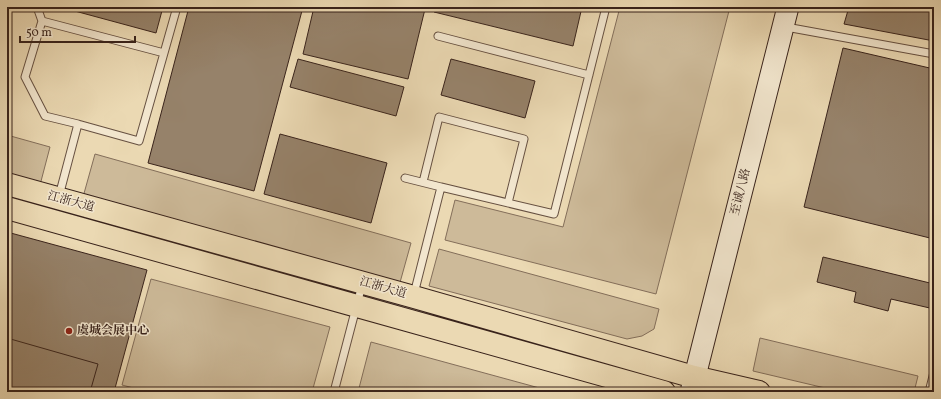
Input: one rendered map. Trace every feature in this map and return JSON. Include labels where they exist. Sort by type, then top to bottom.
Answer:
[{"type":"main road","name":"至诚八路","points":[[693,384],[786,17]]},
{"type":"main road","name":"江浙大道","points":[[7,184],[414,296],[693,384],[758,392]]},
{"type":"main road","name":"江浙大道","points":[[7,208],[664,392]]},
{"type":"lane","points":[[37,7],[42,21],[25,77],[45,116],[140,141],[177,7]]},
{"type":"lane","points":[[405,178],[554,214],[606,7]]},
{"type":"lane","points":[[786,17],[934,54]]},
{"type":"lane","points":[[42,21],[164,53]]},
{"type":"lane","points":[[438,36],[589,75]]},
{"type":"lane","points":[[422,182],[439,117],[524,139],[508,203]]},
{"type":"lane","points":[[59,199],[78,124]]},
{"type":"lane","points":[[414,296],[441,187]]},
{"type":"lane","points":[[334,392],[363,282]]},
{"type":"lane","points":[[929,392],[934,372]]},
{"type":"shaded area","points":[[620,7],[730,7],[656,294],[445,240],[455,200],[563,227]]},
{"type":"shaded area","points":[[7,135],[50,147],[40,185],[7,176]]},
{"type":"shaded area","points":[[95,154],[411,243],[399,286],[83,197]]},
{"type":"shaded area","points":[[439,249],[659,309],[654,329],[642,336],[627,339],[429,286]]},
{"type":"shaded area","points":[[151,279],[330,327],[312,392],[149,392],[122,385]]},
{"type":"shaded area","points":[[760,338],[918,376],[914,392],[842,392],[753,371]]},
{"type":"shaded area","points":[[371,342],[554,392],[358,392]]},
{"type":"building","points":[[60,7],[163,7],[156,33]]},
{"type":"building","points":[[189,7],[303,7],[254,191],[148,163]]},
{"type":"building","points":[[314,7],[417,7],[425,9],[408,79],[303,54]]},
{"type":"building","points":[[436,7],[582,7],[573,46],[434,12]]},
{"type":"building","points":[[849,7],[934,7],[934,41],[844,24]]},
{"type":"building","points":[[843,48],[934,69],[934,239],[804,207]]},
{"type":"building","points":[[298,59],[404,87],[396,116],[290,87]]},
{"type":"building","points":[[451,59],[535,81],[525,118],[441,95]]},
{"type":"building","points":[[280,134],[387,163],[371,223],[264,194]]},
{"type":"building","name":"虞城会展中心","points":[[7,232],[147,270],[114,392],[7,392]]},
{"type":"building","points":[[823,257],[934,284],[934,309],[891,299],[888,311],[854,302],[856,292],[817,282]]},
{"type":"building","points":[[7,338],[98,364],[90,392],[7,392]]},
{"type":"place","name":"虞城会展中心","points":[[69,331]]}]
